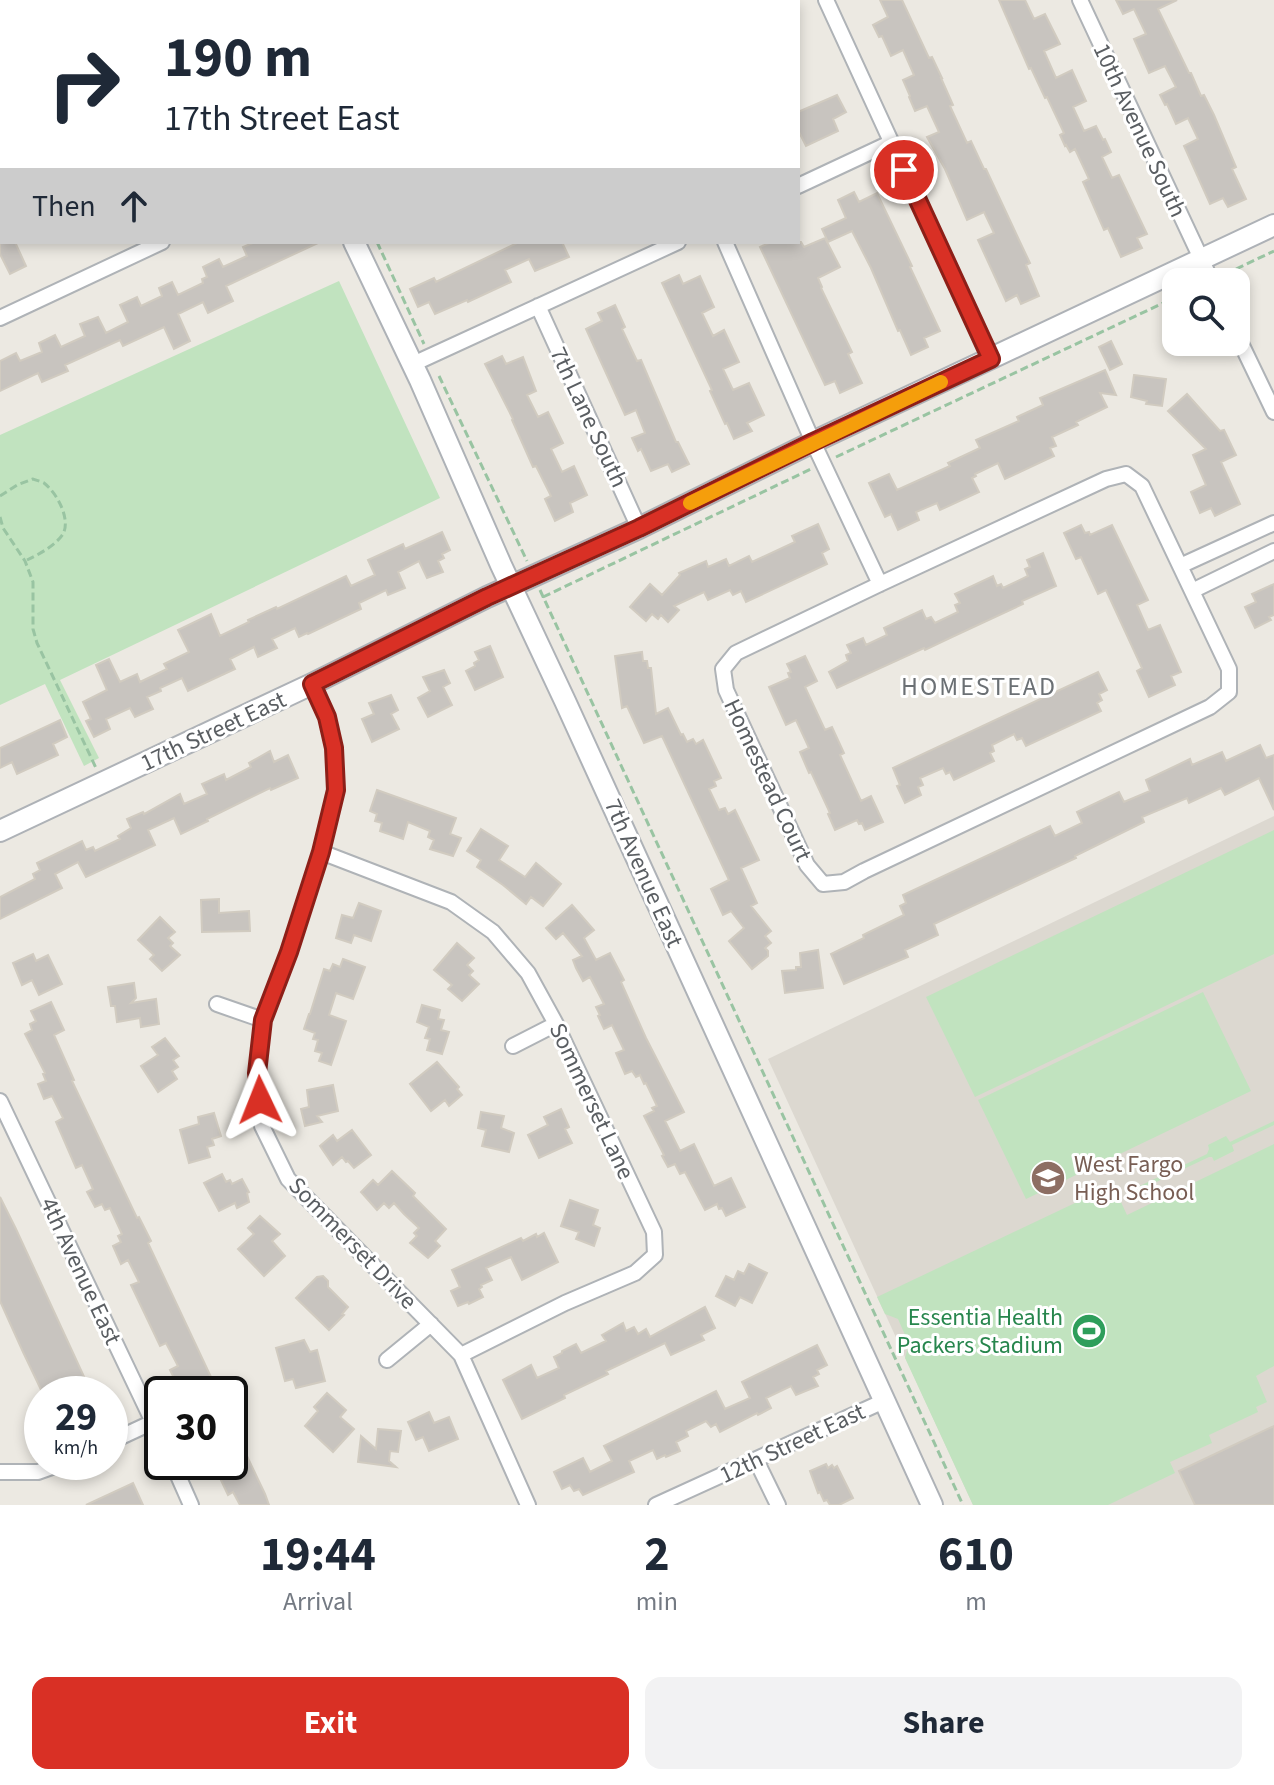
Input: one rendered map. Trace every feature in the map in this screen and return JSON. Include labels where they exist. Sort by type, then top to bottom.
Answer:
[{"type":"street","points":[[826,0],[991,359]]},
{"type":"street","name":"10th Avenue South","points":[[1080,0],[1205,268]]},
{"type":"street","points":[[800,185],[892,142]]},
{"type":"street","points":[[1201,260],[1274,225]]},
{"type":"street","points":[[0,318],[158,244]]},
{"type":"street","name":"7th Avenue East","points":[[355,244],[421,360],[511,586],[932,1505]]},
{"type":"street","points":[[421,360],[674,244]]},
{"type":"street","points":[[726,244],[880,584]]},
{"type":"street","name":"17th Street East","points":[[0,831],[1201,260]]},
{"type":"street","name":"7th Lane South","points":[[538,306],[639,528]]},
{"type":"street","points":[[1247,356],[1274,412]]},
{"type":"street","name":"Homestead Court","points":[[1126,474],[1142,486],[1180,566],[1229,669],[1229,692],[1210,707],[844,882],[823,884],[807,865],[726,690],[723,669],[736,653],[1106,479],[1126,474]]},
{"type":"street","points":[[1180,566],[1274,523]]},
{"type":"street","points":[[1192,591],[1274,551]]},
{"type":"street","name":"Sommerset Drive","points":[[312,684],[327,717],[334,748],[336,790],[321,852],[263,1020],[257,1073],[262,1126],[288,1179],[461,1355],[528,1505]]},
{"type":"street","name":"Sommerset Lane","points":[[321,852],[451,902],[493,932],[528,973],[556,1024],[654,1232],[655,1255],[635,1273],[565,1303],[461,1355]]},
{"type":"street","points":[[217,1004],[263,1020]]},
{"type":"street","points":[[513,1046],[556,1024]]},
{"type":"street","name":"4th Avenue East","points":[[0,1101],[144,1403]]},
{"type":"street","points":[[387,1360],[431,1324]]},
{"type":"street","name":"12th Street East","points":[[656,1505],[884,1401]]},
{"type":"street","points":[[756,1460],[778,1505]]},
{"type":"street","points":[[0,1472],[24,1472]]},
{"type":"street","points":[[180,1480],[191,1505]]},
{"type":"path","points":[[378,244],[421,360],[543,597],[963,1505]]},
{"type":"path","points":[[1238,268],[1274,251]]},
{"type":"path","points":[[543,597],[1162,304]]},
{"type":"path","points":[[0,496],[33,479],[44,483],[62,509],[66,523],[62,535],[25,561]]},
{"type":"path","points":[[0,517],[33,582],[33,629],[37,643],[102,783]]},
{"type":"shaded area","name":"West Fargo High School","points":[[1274,816],[1274,1505],[973,1505],[768,1059]]},
{"type":"green space","points":[[339,281],[440,498],[60,680],[99,758],[84,766],[45,684],[0,705],[0,435]]},
{"type":"green space","points":[[1274,830],[1274,954],[975,1097],[926,997]]},
{"type":"green space","points":[[1203,992],[1251,1091],[1026,1199],[978,1100]]},
{"type":"green space","points":[[1274,1121],[1274,1125],[1232,1145],[1234,1151],[1214,1161],[1209,1157],[1129,1195],[1127,1192],[1207,1154],[1208,1145],[1226,1136],[1230,1142]]},
{"type":"green space","name":"Essentia Health Packers Stadium","points":[[1274,1144],[1274,1366],[1256,1376],[1267,1402],[1256,1407],[1258,1412],[1209,1435],[1212,1443],[1170,1462],[1175,1473],[1108,1505],[973,1505],[905,1358],[909,1344],[898,1319],[885,1314],[877,1297],[1113,1185],[1127,1215]]},
{"type":"building","points":[[880,0],[902,0],[929,58],[932,57],[942,78],[953,105],[950,106],[967,143],[971,141],[986,169],[1030,263],[1026,265],[1039,296],[1021,304],[1017,295],[1006,301],[978,240],[994,233],[984,212],[967,220],[927,137],[939,132],[927,106],[915,111],[909,97],[903,80],[914,75],[903,50],[891,56],[873,25],[888,17]]},
{"type":"building","points":[[999,0],[1025,0],[1034,19],[1045,14],[1060,44],[1044,51],[1056,78],[1072,70],[1086,101],[1073,107],[1084,131],[1096,126],[1105,139],[1111,152],[1102,157],[1112,178],[1119,175],[1147,234],[1137,238],[1142,248],[1121,257],[1108,228],[1104,230],[1083,182],[1089,179],[1075,149],[1070,152],[1065,146],[1060,135],[1064,133],[1029,69]]},
{"type":"building","points":[[1116,0],[1177,0],[1158,9],[1201,96],[1204,95],[1214,115],[1236,167],[1232,169],[1246,199],[1228,207],[1223,198],[1210,204],[1184,146],[1198,139],[1188,118],[1176,124],[1160,95],[1176,87],[1165,66],[1149,73],[1134,39],[1146,34],[1134,9],[1123,14]]},
{"type":"building","points":[[837,95],[846,112],[833,119],[838,131],[806,146],[800,134],[800,111]]},
{"type":"building","points":[[854,192],[859,202],[877,193],[940,331],[924,338],[928,347],[911,355],[852,231],[828,242],[822,229],[846,218],[838,200]]},
{"type":"building","points":[[825,238],[840,267],[818,278],[852,352],[848,354],[862,383],[840,393],[835,381],[825,385],[760,247],[801,242],[804,247]]},
{"type":"building","points":[[0,244],[16,244],[26,266],[10,274],[0,254]]},
{"type":"building","points":[[250,244],[316,244],[226,286],[233,301],[208,313],[203,302],[178,314],[190,341],[174,349],[164,327],[123,346],[120,340],[65,365],[68,371],[42,382],[38,373],[0,391],[0,361],[16,353],[20,361],[42,352],[39,343],[55,335],[61,347],[85,336],[80,324],[98,317],[106,333],[128,322],[120,305],[137,297],[141,306],[162,296],[159,288],[172,282],[178,295],[203,283],[202,279],[207,277],[203,267],[219,259],[223,267],[247,256],[243,247]]},
{"type":"building","points":[[515,244],[563,244],[569,257],[535,271],[529,259],[505,270],[511,282],[435,314],[429,302],[418,307],[410,289],[434,278],[436,282]]},
{"type":"building","points":[[679,275],[683,284],[700,276],[714,307],[702,313],[713,336],[724,330],[739,362],[723,369],[733,390],[749,383],[764,415],[747,423],[752,431],[734,439],[662,283]]},
{"type":"building","points":[[615,305],[625,327],[622,329],[637,361],[641,360],[676,442],[689,464],[672,472],[668,464],[651,471],[641,449],[638,451],[632,438],[645,433],[636,410],[625,415],[586,329],[602,321],[598,313]]},
{"type":"building","points":[[1111,341],[1122,364],[1110,370],[1099,347]]},
{"type":"building","points":[[502,356],[506,364],[523,357],[536,391],[527,395],[538,417],[548,412],[563,443],[551,449],[562,472],[574,466],[587,495],[570,503],[573,512],[555,521],[545,499],[551,496],[536,466],[533,467],[485,364]]},
{"type":"building","points":[[1105,370],[1116,395],[1100,393],[1107,407],[1052,437],[1056,446],[1050,448],[1054,456],[1005,479],[998,463],[972,478],[979,492],[940,510],[937,503],[916,512],[919,520],[898,530],[891,514],[885,517],[869,483],[889,474],[897,490],[950,466],[948,463],[980,448],[976,440],[1019,421],[1017,417],[1043,405],[1040,398]]},
{"type":"building","points":[[1134,375],[1166,379],[1162,406],[1146,404],[1147,401],[1131,397]]},
{"type":"building","points":[[1187,394],[1220,431],[1224,430],[1236,455],[1221,462],[1240,504],[1215,516],[1211,508],[1200,513],[1191,492],[1206,485],[1193,455],[1206,449],[1168,411]]},
{"type":"building","points":[[818,524],[829,549],[822,553],[827,564],[746,602],[741,591],[733,595],[730,590],[708,600],[704,592],[674,606],[679,610],[668,622],[661,615],[658,619],[652,614],[646,621],[630,607],[650,584],[662,595],[679,573],[706,561],[708,567],[726,559],[729,566],[749,556],[752,562],[795,542],[792,536]]},
{"type":"building","points":[[1081,525],[1090,535],[1112,525],[1148,600],[1137,605],[1148,630],[1160,625],[1181,672],[1171,676],[1175,685],[1149,697],[1137,671],[1142,668],[1106,590],[1098,594],[1081,557],[1076,559],[1064,533]]},
{"type":"building","points":[[442,532],[450,550],[442,554],[444,558],[438,561],[443,572],[427,578],[419,561],[398,572],[405,588],[388,595],[386,590],[359,603],[361,609],[308,634],[299,637],[295,628],[272,639],[277,648],[258,657],[254,647],[230,659],[235,669],[188,691],[182,678],[160,688],[161,691],[147,697],[153,709],[135,717],[130,708],[106,719],[110,729],[94,737],[86,721],[91,719],[83,702],[107,690],[96,665],[109,659],[120,682],[137,674],[140,682],[167,669],[164,664],[189,652],[178,630],[211,614],[220,636],[248,620],[346,576],[351,586],[375,575],[368,560],[403,544],[405,549]]},
{"type":"building","points":[[1043,553],[1056,586],[925,650],[837,688],[829,672],[848,661],[846,655],[851,653],[847,645],[863,638],[866,645],[887,635],[884,628],[922,610],[926,619],[931,617],[935,623],[958,612],[955,605],[960,603],[955,594],[993,576],[997,586],[1001,584],[1003,588],[1028,576],[1025,569],[1030,567],[1027,560]]},
{"type":"building","points":[[1274,584],[1274,615],[1269,617],[1271,620],[1255,628],[1245,607],[1256,602],[1252,594]]},
{"type":"building","points":[[490,646],[503,677],[475,690],[466,671],[479,660],[475,652]]},
{"type":"building","points":[[642,652],[643,661],[647,661],[648,668],[651,668],[656,714],[668,708],[687,742],[693,739],[696,744],[703,740],[721,778],[714,781],[716,786],[709,789],[719,810],[725,808],[728,814],[735,810],[759,860],[741,868],[757,903],[751,906],[771,931],[765,936],[771,943],[765,948],[768,956],[752,969],[729,941],[744,928],[731,911],[723,915],[711,889],[729,880],[662,736],[644,743],[627,706],[622,708],[615,656]]},
{"type":"building","points":[[805,656],[817,681],[805,687],[825,730],[832,727],[844,753],[840,755],[861,801],[871,796],[883,822],[865,830],[857,820],[835,830],[800,752],[809,748],[796,720],[786,725],[769,687],[790,678],[787,664]]},
{"type":"building","points":[[444,670],[450,683],[443,687],[452,705],[428,717],[418,698],[430,691],[423,677]]},
{"type":"building","points":[[1098,672],[1107,690],[1099,694],[1102,700],[1097,703],[1101,711],[1026,746],[1022,738],[1017,740],[1014,734],[992,745],[994,751],[990,753],[994,761],[954,780],[950,772],[946,774],[943,768],[920,778],[923,785],[918,787],[921,795],[905,803],[893,768]]},
{"type":"building","points":[[391,695],[398,710],[391,714],[399,729],[372,742],[362,719],[374,714],[369,703]]},
{"type":"building","points":[[60,720],[67,737],[53,744],[58,755],[17,774],[12,762],[0,768],[0,748]]},
{"type":"building","points":[[1260,745],[1266,758],[1274,755],[1274,810],[1259,778],[1225,795],[1221,788],[1189,803],[1187,798],[1142,817],[1144,822],[1076,858],[934,924],[938,935],[905,950],[908,957],[844,984],[831,954],[904,915],[900,906],[906,903],[903,895],[1050,826],[1055,836],[1082,823],[1077,812],[1119,792],[1124,802],[1150,791],[1146,780],[1190,759],[1192,765],[1222,752],[1226,761]]},
{"type":"building","points":[[270,751],[274,762],[288,755],[298,778],[270,788],[181,834],[174,818],[148,830],[155,845],[86,877],[78,862],[55,874],[62,888],[0,919],[0,897],[35,879],[33,874],[40,870],[37,863],[82,841],[86,850],[93,847],[95,851],[120,839],[118,836],[131,828],[127,819],[144,814],[180,794],[184,804],[207,794],[202,784],[224,774],[226,780],[251,767],[249,763]]},
{"type":"building","points":[[377,790],[456,818],[450,834],[461,838],[453,856],[430,849],[434,840],[428,837],[430,831],[408,822],[403,839],[380,831],[382,823],[375,821],[377,814],[370,811]]},
{"type":"building","points":[[481,829],[508,846],[499,860],[525,877],[536,863],[561,884],[543,906],[531,897],[526,904],[477,867],[481,860],[467,851]]},
{"type":"building","points":[[219,899],[219,913],[249,911],[250,931],[202,932],[201,900]]},
{"type":"building","points":[[359,903],[381,911],[371,941],[354,935],[351,943],[336,938],[342,915],[353,918]]},
{"type":"building","points":[[572,905],[594,930],[584,938],[596,960],[610,953],[646,1038],[684,1112],[665,1121],[680,1151],[694,1144],[714,1186],[731,1178],[745,1207],[726,1216],[717,1204],[705,1210],[685,1172],[680,1174],[675,1164],[668,1167],[644,1116],[657,1106],[640,1075],[636,1077],[632,1071],[625,1074],[616,1053],[624,1050],[612,1025],[604,1029],[598,1016],[596,1007],[604,1004],[590,977],[583,981],[573,960],[582,956],[563,933],[556,939],[546,928]]},
{"type":"building","points":[[160,917],[175,932],[168,938],[173,943],[170,946],[180,955],[162,971],[150,959],[154,955],[138,940]]},
{"type":"building","points":[[457,943],[474,958],[467,965],[473,971],[469,975],[479,984],[462,1001],[448,989],[452,985],[434,970]]},
{"type":"building","points":[[818,950],[823,988],[785,993],[782,971],[801,967],[800,953]]},
{"type":"building","points":[[33,954],[36,961],[48,955],[62,984],[39,995],[32,980],[22,985],[13,963]]},
{"type":"building","points":[[343,959],[365,967],[353,999],[336,993],[329,1015],[346,1021],[331,1065],[319,1061],[322,1053],[315,1051],[318,1040],[313,1039],[315,1033],[304,1029],[324,969],[330,971],[333,964],[340,967]]},
{"type":"building","points":[[134,983],[136,998],[131,1003],[156,999],[159,1024],[141,1027],[140,1018],[117,1022],[108,987]]},
{"type":"building","points":[[51,1002],[64,1030],[54,1035],[72,1081],[151,1241],[148,1243],[211,1376],[173,1376],[170,1370],[178,1366],[166,1343],[160,1346],[131,1285],[139,1282],[128,1260],[121,1264],[113,1246],[121,1242],[118,1236],[122,1234],[110,1208],[105,1210],[102,1204],[95,1207],[87,1192],[93,1189],[82,1165],[76,1168],[56,1122],[63,1118],[52,1096],[44,1099],[38,1084],[46,1081],[25,1034],[32,1030],[30,1024],[36,1021],[31,1011]]},
{"type":"building","points":[[422,1005],[440,1010],[438,1019],[444,1020],[441,1030],[449,1032],[442,1054],[427,1050],[430,1039],[425,1038],[429,1027],[417,1022]]},
{"type":"building","points":[[165,1038],[179,1056],[173,1060],[178,1067],[172,1071],[177,1079],[158,1092],[141,1066],[158,1055],[152,1047]]},
{"type":"building","points":[[437,1062],[459,1087],[457,1089],[462,1095],[449,1106],[445,1100],[431,1111],[410,1084]]},
{"type":"building","points":[[333,1085],[338,1111],[317,1116],[322,1122],[305,1126],[301,1109],[309,1107],[307,1090]]},
{"type":"building","points":[[561,1109],[572,1143],[539,1158],[528,1135],[548,1125],[544,1117]]},
{"type":"building","points":[[481,1112],[504,1116],[501,1128],[514,1133],[509,1152],[482,1146],[486,1130],[478,1128]]},
{"type":"building","points":[[214,1113],[221,1136],[212,1139],[214,1145],[207,1147],[210,1157],[189,1163],[180,1130],[199,1124],[198,1117]]},
{"type":"building","points":[[352,1130],[371,1155],[354,1168],[342,1157],[333,1165],[320,1146],[333,1135],[337,1141]]},
{"type":"building","points":[[392,1171],[446,1229],[435,1241],[440,1246],[428,1258],[410,1243],[417,1236],[414,1233],[419,1228],[394,1203],[389,1208],[384,1203],[377,1210],[361,1192],[373,1180],[378,1185]]},
{"type":"building","points":[[222,1174],[226,1182],[230,1180],[232,1184],[242,1179],[249,1192],[249,1202],[237,1208],[235,1203],[219,1211],[204,1183]]},
{"type":"building","points":[[0,1197],[84,1376],[34,1376],[0,1301]]},
{"type":"building","points":[[570,1200],[598,1210],[593,1225],[600,1228],[594,1246],[576,1239],[579,1232],[561,1226]]},
{"type":"building","points":[[260,1216],[280,1234],[272,1241],[285,1256],[264,1276],[238,1249],[254,1234],[248,1228]]},
{"type":"building","points":[[544,1233],[558,1262],[522,1280],[511,1257],[486,1268],[492,1280],[481,1285],[479,1289],[483,1297],[458,1306],[451,1291],[460,1287],[452,1270],[521,1238],[523,1241]]},
{"type":"building","points":[[749,1264],[767,1273],[752,1303],[740,1297],[735,1306],[716,1296],[726,1276],[734,1280],[738,1271],[744,1274]]},
{"type":"building","points":[[323,1276],[328,1281],[328,1287],[348,1307],[329,1330],[296,1298],[317,1277]]},
{"type":"building","points":[[705,1307],[715,1328],[701,1335],[704,1340],[671,1355],[665,1343],[606,1371],[608,1374],[522,1419],[503,1380],[531,1365],[537,1378],[559,1368],[554,1357],[562,1351],[576,1344],[581,1353],[606,1341],[602,1335],[623,1323],[626,1331],[634,1327],[638,1334],[646,1329],[650,1337]]},
{"type":"building","points":[[304,1340],[310,1352],[317,1350],[325,1381],[296,1388],[293,1379],[285,1381],[276,1348]]},
{"type":"building","points":[[817,1345],[827,1365],[817,1370],[819,1374],[813,1377],[818,1386],[796,1395],[791,1386],[766,1398],[771,1408],[720,1432],[716,1424],[711,1427],[706,1421],[686,1431],[688,1436],[676,1442],[680,1451],[657,1459],[653,1450],[629,1461],[634,1472],[583,1495],[570,1485],[562,1489],[554,1472],[583,1458],[590,1472],[612,1461],[604,1446],[716,1391],[725,1409],[750,1398],[742,1382]]},
{"type":"building","points":[[327,1393],[346,1410],[340,1417],[354,1429],[333,1452],[305,1426],[318,1411],[314,1407]]},
{"type":"building","points":[[429,1412],[434,1423],[449,1417],[458,1439],[429,1451],[423,1437],[416,1440],[408,1422]]},
{"type":"building","points":[[1274,1426],[1274,1505],[1195,1505],[1179,1471]]},
{"type":"building","points":[[378,1429],[401,1431],[398,1452],[390,1451],[389,1461],[396,1467],[358,1462],[361,1436],[376,1449]]},
{"type":"building","points":[[248,1458],[269,1505],[240,1505],[233,1492],[228,1495],[221,1480],[248,1480]]},
{"type":"building","points":[[826,1464],[828,1468],[837,1466],[853,1498],[839,1505],[824,1501],[810,1471]]},
{"type":"building","points":[[133,1483],[143,1505],[86,1505]]},
{"type":"slow traffic","points":[[690,503],[941,382]]},
{"type":"place","name":"West Fargo High School","points":[[1048,1178]]},
{"type":"place","name":"Essentia Health Packers Stadium","points":[[1089,1331]]},
{"type":"district","name":"HOMESTEAD","points":[[979,686]]},
{"type":"route","points":[[260,1100],[257,1073],[263,1020],[321,852],[336,790],[334,748],[327,717],[312,684],[487,597],[639,528],[991,359],[904,170]]}]
